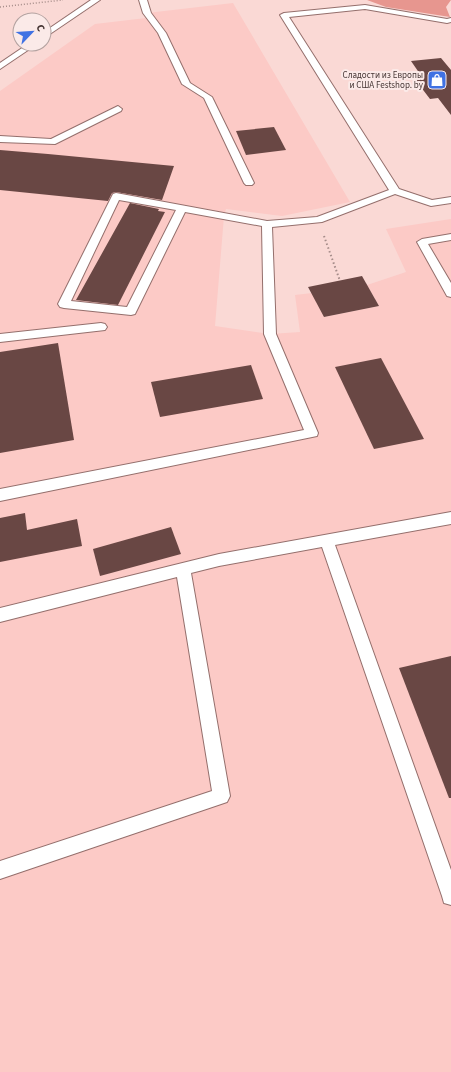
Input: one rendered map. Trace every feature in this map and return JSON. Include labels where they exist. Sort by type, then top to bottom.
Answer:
[{"type":"lane","points":[[52,30],[96,0]]},
{"type":"lane","points":[[143,0],[147,13],[162,33],[186,84],[208,97],[249,183]]},
{"type":"lane","points":[[395,191],[284,15],[365,7],[446,21],[451,20]]},
{"type":"lane","points":[[0,67],[22,52]]},
{"type":"lane","points":[[0,139],[52,142],[118,108]]},
{"type":"lane","points":[[182,208],[131,311],[64,304],[116,196],[182,208],[267,224],[318,220],[395,191],[431,203],[451,200]]},
{"type":"lane","points":[[0,495],[312,433],[270,334],[267,224]]},
{"type":"lane","points":[[451,237],[422,242],[451,293]]},
{"type":"lane","points":[[0,338],[102,327]]},
{"type":"lane","points":[[0,615],[219,560],[451,518]]},
{"type":"lane","points":[[327,541],[451,896]]},
{"type":"lane","points":[[0,870],[221,796],[183,569]]},
{"type":"path","points":[[0,7],[67,0]]},
{"type":"path","points":[[318,220],[340,281]]},
{"type":"shaded area","points":[[367,0],[451,0],[446,7],[450,17],[386,7]]},
{"type":"shaded area","points":[[233,3],[350,202],[282,216],[226,209],[224,216],[215,326],[270,334],[300,332],[295,295],[312,293],[324,317],[379,306],[367,285],[406,272],[386,229],[451,219],[451,1072],[0,1072],[0,91],[95,24],[146,18],[147,13]]},
{"type":"building","points":[[441,58],[451,70],[451,115],[438,98],[430,99],[414,78],[422,77],[411,61]]},
{"type":"building","points":[[274,127],[286,150],[246,155],[236,131]]},
{"type":"building","points":[[0,150],[174,166],[162,200],[116,192],[112,193],[108,201],[0,190]]},
{"type":"building","points":[[130,203],[159,209],[158,211],[165,212],[118,305],[76,300]]},
{"type":"building","points":[[362,276],[379,306],[324,317],[308,287]]},
{"type":"building","points":[[58,343],[74,440],[0,453],[0,352]]},
{"type":"building","points":[[381,358],[424,439],[374,449],[335,367]]},
{"type":"building","points":[[251,365],[263,399],[160,417],[151,382]]},
{"type":"building","points":[[25,513],[27,530],[77,519],[82,546],[0,562],[0,518]]},
{"type":"building","points":[[171,527],[181,554],[100,576],[93,549]]},
{"type":"building","points":[[451,656],[451,798],[449,798],[399,668]]},
{"type":"place","name":"Сладости из Европы и США Festshop. by","points":[[437,80]]}]
